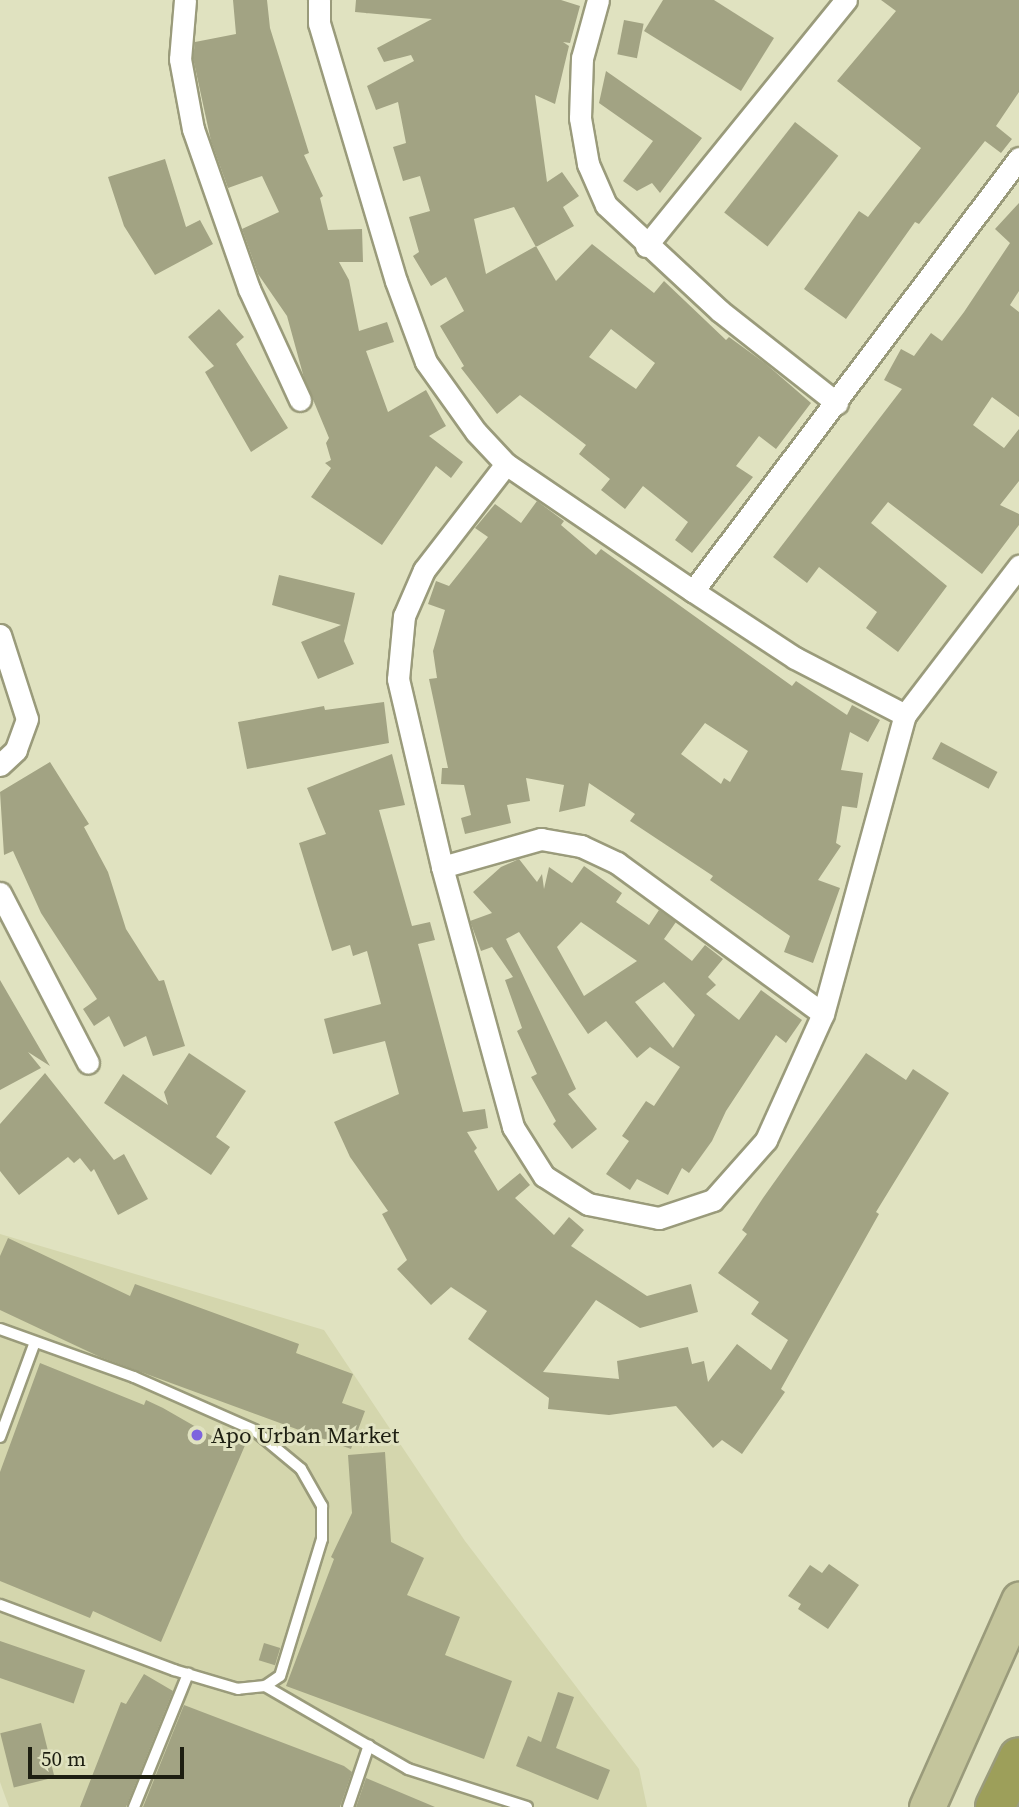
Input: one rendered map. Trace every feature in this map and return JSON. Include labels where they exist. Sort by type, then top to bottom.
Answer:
[{"type":"highway","points":[[995,1807],[1019,1757]]},
{"type":"main road","points":[[927,1807],[1019,1600]]},
{"type":"street","points":[[186,0],[180,59],[193,129],[248,289],[300,400]]},
{"type":"street","points":[[319,0],[319,23],[356,152],[426,362],[477,432],[506,464],[693,591],[795,658],[905,715]]},
{"type":"street","points":[[598,0],[582,58],[582,129],[589,164],[606,205],[646,246],[837,403]]},
{"type":"street","points":[[646,246],[846,0]]},
{"type":"street","points":[[693,591],[1019,158]]},
{"type":"street","points":[[506,464],[424,570],[404,616],[398,679],[442,867],[513,1127],[544,1176],[588,1204],[659,1218],[713,1199],[766,1140],[823,1014],[905,715],[1019,566]]},
{"type":"street","points":[[0,635],[27,719],[16,750],[0,765]]},
{"type":"street","points":[[442,867],[541,839],[582,846],[617,863],[823,1014]]},
{"type":"street","points":[[0,893],[88,1063]]},
{"type":"lane","points":[[0,1329],[134,1377],[254,1430],[301,1469],[322,1506],[323,1539],[280,1676],[265,1686],[238,1689],[188,1674],[0,1605]]},
{"type":"lane","points":[[0,1437],[35,1342]]},
{"type":"lane","points":[[134,1807],[188,1674]]},
{"type":"lane","points":[[265,1686],[408,1769],[527,1807]]},
{"type":"lane","points":[[348,1807],[369,1745]]},
{"type":"shaded area","name":"Apo Urban Market","points":[[0,1234],[324,1330],[465,1541],[639,1769],[647,1807],[9,1807],[0,1782]]},
{"type":"building","points":[[233,0],[267,0],[270,28],[309,153],[304,155],[323,196],[320,198],[328,230],[362,229],[363,262],[339,262],[349,280],[359,331],[387,322],[394,342],[366,351],[388,412],[426,390],[446,426],[429,436],[463,462],[451,478],[436,466],[382,545],[311,497],[331,468],[325,463],[331,460],[326,443],[329,438],[304,378],[287,316],[258,274],[242,229],[279,212],[262,176],[228,188],[211,141],[193,58],[195,42],[236,34]]},
{"type":"building","points":[[356,0],[561,0],[580,6],[570,43],[563,42],[569,46],[555,104],[535,95],[547,182],[562,172],[579,196],[563,207],[574,226],[536,247],[556,281],[592,244],[654,293],[664,281],[726,340],[729,337],[766,364],[811,403],[776,449],[759,436],[736,466],[753,477],[692,553],[675,540],[688,522],[643,486],[625,509],[601,490],[610,479],[579,454],[586,445],[520,395],[497,414],[461,368],[464,366],[440,326],[464,311],[446,277],[431,286],[413,256],[419,252],[409,217],[430,211],[420,176],[403,181],[393,147],[406,143],[398,102],[376,110],[367,86],[414,61],[411,55],[384,62],[377,48],[432,19],[355,12]],"holes":[[[514,207],[536,246],[486,274],[474,219]],[[611,329],[655,363],[636,389],[589,357]]]},
{"type":"building","points":[[663,0],[714,0],[774,38],[741,91],[644,31]]},
{"type":"building","points":[[881,0],[1019,0],[1019,92],[996,126],[1012,139],[1001,153],[985,141],[919,224],[915,222],[846,319],[804,289],[859,211],[868,217],[921,148],[837,81],[896,11]]},
{"type":"building","points":[[624,20],[644,24],[637,58],[617,54]]},
{"type":"building","points":[[606,71],[702,138],[660,193],[652,183],[637,191],[623,181],[653,141],[599,103]]},
{"type":"building","points":[[795,122],[838,156],[768,246],[724,213]]},
{"type":"building","points":[[165,159],[186,227],[200,220],[213,244],[155,275],[124,226],[108,177]]},
{"type":"building","points":[[1019,203],[1019,291],[1010,305],[1019,312],[1019,417],[992,397],[973,425],[1004,448],[1019,429],[1019,481],[1000,505],[1019,514],[1019,525],[982,574],[888,502],[871,523],[947,586],[898,652],[866,628],[877,612],[819,567],[807,583],[773,557],[902,389],[884,380],[901,349],[914,356],[931,333],[942,341],[964,312],[1010,243],[995,229]]},
{"type":"building","points":[[219,309],[244,337],[236,344],[288,428],[251,452],[205,372],[214,366],[188,337]]},
{"type":"building","points":[[537,501],[564,521],[561,525],[596,555],[601,549],[792,686],[796,681],[847,715],[852,705],[880,720],[868,742],[850,732],[841,770],[863,773],[857,808],[842,806],[836,843],[841,846],[818,880],[840,888],[813,963],[784,952],[790,936],[710,880],[713,876],[630,821],[635,814],[589,783],[585,806],[559,812],[564,785],[526,778],[530,801],[507,805],[511,823],[465,834],[461,818],[471,815],[464,785],[441,784],[442,768],[448,768],[429,679],[437,678],[433,651],[445,610],[428,604],[436,581],[449,586],[488,537],[475,528],[495,504],[521,523]],"holes":[[[705,723],[748,751],[730,782],[724,778],[721,784],[681,754]]]},
{"type":"building","points":[[279,575],[355,593],[344,641],[354,664],[318,679],[301,642],[341,625],[272,605]]},
{"type":"building","points":[[384,702],[389,743],[247,769],[238,722],[324,706],[325,710]]},
{"type":"building","points":[[941,742],[998,772],[989,789],[932,759]]},
{"type":"building","points":[[392,754],[405,805],[379,810],[412,926],[430,922],[435,940],[418,944],[463,1112],[485,1109],[488,1128],[467,1132],[477,1148],[474,1151],[498,1191],[520,1173],[530,1185],[515,1198],[554,1235],[569,1217],[584,1230],[571,1246],[647,1296],[691,1284],[698,1312],[640,1328],[596,1300],[543,1372],[619,1379],[617,1361],[688,1347],[692,1364],[704,1361],[708,1382],[737,1344],[771,1370],[788,1340],[751,1314],[759,1302],[718,1273],[747,1234],[742,1230],[866,1053],[906,1080],[913,1069],[949,1093],[876,1212],[879,1214],[781,1389],[785,1392],[742,1454],[722,1440],[713,1448],[676,1406],[609,1415],[548,1409],[549,1398],[468,1339],[487,1311],[451,1287],[431,1305],[397,1269],[407,1260],[382,1214],[388,1211],[350,1157],[334,1122],[399,1094],[385,1041],[333,1054],[324,1019],[381,1004],[367,951],[353,956],[350,945],[332,951],[299,843],[326,834],[307,788]]},
{"type":"building","points":[[50,762],[89,824],[84,827],[108,872],[126,929],[159,981],[164,980],[185,1046],[153,1056],[146,1036],[124,1047],[109,1016],[94,1026],[83,1009],[97,999],[41,913],[13,851],[4,855],[0,792]]},
{"type":"building","points":[[519,859],[537,882],[542,874],[544,889],[549,867],[572,883],[584,866],[622,893],[616,902],[649,925],[659,910],[676,922],[664,939],[692,961],[705,945],[723,959],[708,977],[716,985],[706,994],[739,1020],[761,990],[802,1020],[786,1043],[776,1035],[726,1111],[712,1141],[689,1173],[682,1168],[668,1195],[637,1179],[630,1190],[606,1174],[629,1141],[622,1136],[646,1101],[654,1106],[680,1067],[650,1047],[637,1058],[606,1021],[588,1034],[519,932],[506,939],[576,1089],[568,1094],[597,1129],[572,1149],[553,1124],[556,1121],[531,1077],[537,1074],[517,1031],[522,1028],[505,980],[513,977],[492,947],[481,951],[470,921],[492,913],[473,892],[501,867]],"holes":[[[581,922],[637,961],[584,996],[557,947]],[[664,982],[695,1015],[673,1048],[635,1002]]]},
{"type":"building","points":[[0,980],[50,1066],[28,1052],[41,1068],[0,1090]]},
{"type":"building","points":[[189,1053],[246,1091],[216,1137],[230,1147],[211,1175],[104,1103],[123,1074],[168,1105],[164,1092]]},
{"type":"building","points":[[45,1073],[114,1160],[124,1154],[148,1199],[118,1215],[94,1169],[91,1172],[80,1158],[74,1163],[68,1157],[19,1195],[0,1171],[0,1124]]},
{"type":"building","points":[[8,1238],[130,1296],[135,1284],[299,1344],[296,1353],[353,1374],[342,1403],[365,1411],[351,1449],[100,1357],[0,1310],[0,1256]]},
{"type":"building","points":[[40,1363],[144,1405],[146,1400],[217,1439],[220,1432],[246,1443],[161,1642],[93,1611],[90,1618],[0,1581],[0,1472]]},
{"type":"building","points":[[385,1452],[391,1542],[424,1558],[407,1595],[460,1617],[445,1655],[512,1681],[484,1759],[286,1686],[334,1559],[331,1557],[352,1513],[348,1455]]},
{"type":"building","points":[[829,1564],[859,1585],[828,1629],[798,1609],[801,1604],[788,1596],[810,1565],[822,1573]]},
{"type":"building","points":[[0,1641],[85,1670],[74,1703],[0,1678]]},
{"type":"building","points":[[264,1643],[280,1648],[275,1665],[259,1660]]},
{"type":"building","points":[[144,1674],[173,1691],[126,1807],[80,1807],[121,1702],[126,1704]]},
{"type":"building","points":[[558,1692],[574,1697],[556,1748],[610,1770],[598,1800],[516,1766],[528,1736],[541,1742]]},
{"type":"building","points":[[184,1705],[344,1766],[352,1772],[340,1807],[143,1807]]},
{"type":"building","points":[[41,1723],[55,1777],[14,1787],[0,1733]]},
{"type":"building","points":[[366,1778],[435,1807],[356,1807]]},
{"type":"place","name":"Apo Urban Market","points":[[197,1435]]}]
